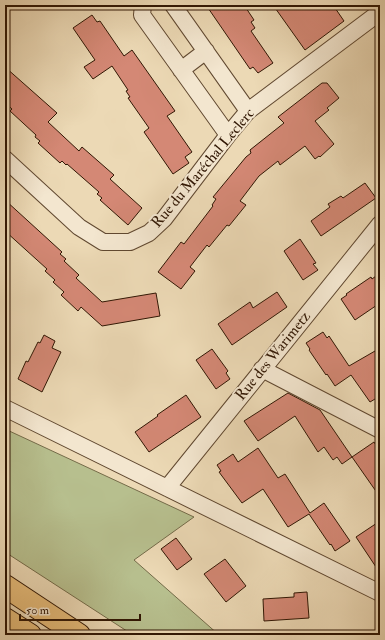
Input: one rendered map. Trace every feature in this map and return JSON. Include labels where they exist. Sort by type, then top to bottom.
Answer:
[{"type":"highway","points":[[5,586],[79,635]]},
{"type":"highway","points":[[5,619],[30,635]]},
{"type":"street","points":[[143,5],[142,14],[228,135]]},
{"type":"street","points":[[173,5],[248,111]]},
{"type":"street","name":"Rue du Maréchal Leclerc","points":[[5,159],[80,227],[103,242],[130,242],[149,233],[164,219],[248,111],[380,12]]},
{"type":"street","points":[[181,70],[206,51]]},
{"type":"street","name":"Rue des Warimetz","points":[[167,488],[380,224]]},
{"type":"street","points":[[262,369],[380,430]]},
{"type":"street","points":[[5,408],[380,593]]},
{"type":"green space","points":[[5,429],[194,517],[134,560],[219,635],[133,635],[5,552]]},
{"type":"building","points":[[206,5],[244,5],[254,20],[251,22],[255,28],[251,31],[273,63],[258,73],[253,67],[250,69]]},
{"type":"building","points":[[273,5],[333,5],[344,21],[305,50]]},
{"type":"building","points":[[92,15],[97,22],[100,21],[124,56],[132,50],[175,111],[167,116],[192,152],[185,157],[189,163],[173,174],[144,132],[149,128],[128,98],[130,97],[126,91],[128,90],[112,66],[93,79],[84,67],[95,60],[73,28]]},
{"type":"building","points":[[5,67],[57,113],[48,122],[79,151],[82,147],[114,175],[110,179],[142,208],[128,225],[100,200],[102,198],[97,194],[99,192],[67,164],[66,165],[62,161],[60,163],[38,143],[40,141],[35,137],[36,135],[10,111],[12,109],[5,103]]},
{"type":"building","points":[[322,83],[327,83],[339,98],[327,108],[329,110],[315,121],[334,144],[320,157],[319,156],[315,159],[305,146],[280,165],[278,161],[259,176],[240,201],[246,205],[209,247],[207,245],[190,267],[195,271],[181,289],[158,272],[181,242],[184,244],[213,206],[212,205],[216,199],[213,197],[251,153],[250,150],[284,123],[278,117]]},
{"type":"building","points":[[365,183],[376,198],[321,236],[311,221],[330,207],[328,204],[341,196],[343,198]]},
{"type":"building","points":[[5,200],[62,252],[60,254],[66,259],[64,261],[79,275],[76,278],[102,302],[156,293],[160,316],[102,326],[81,307],[78,311],[61,295],[64,292],[53,282],[55,280],[45,271],[47,269],[5,231]]},
{"type":"building","points":[[300,239],[316,263],[313,264],[318,270],[303,280],[284,251]]},
{"type":"building","points":[[380,273],[380,303],[355,320],[341,299],[371,277],[372,279]]},
{"type":"building","points":[[277,292],[287,307],[232,345],[218,324],[250,302],[253,308]]},
{"type":"building","points":[[323,332],[327,338],[329,336],[349,366],[375,351],[380,358],[380,396],[370,402],[351,375],[335,386],[309,350],[310,349],[306,343]]},
{"type":"building","points":[[44,335],[55,341],[52,348],[61,352],[42,392],[18,379],[26,361],[28,362],[38,342],[40,343]]},
{"type":"building","points":[[212,349],[228,371],[226,373],[230,379],[216,389],[196,360]]},
{"type":"building","points":[[288,393],[320,410],[352,457],[342,464],[337,457],[333,460],[324,447],[318,452],[295,416],[258,441],[244,421]]},
{"type":"building","points":[[186,395],[201,417],[149,452],[135,432]]},
{"type":"building","points":[[374,442],[380,452],[380,497],[352,457]]},
{"type":"building","points":[[258,448],[278,478],[285,474],[310,513],[324,503],[350,541],[335,551],[309,514],[288,527],[263,489],[242,503],[219,472],[221,471],[217,465],[233,454],[238,462]]},
{"type":"building","points":[[380,521],[380,573],[356,537]]},
{"type":"building","points":[[176,538],[192,559],[177,570],[161,549]]},
{"type":"building","points":[[225,559],[246,586],[226,602],[204,574]]},
{"type":"building","points":[[307,592],[309,618],[264,621],[263,599],[294,597],[294,593]]}]
